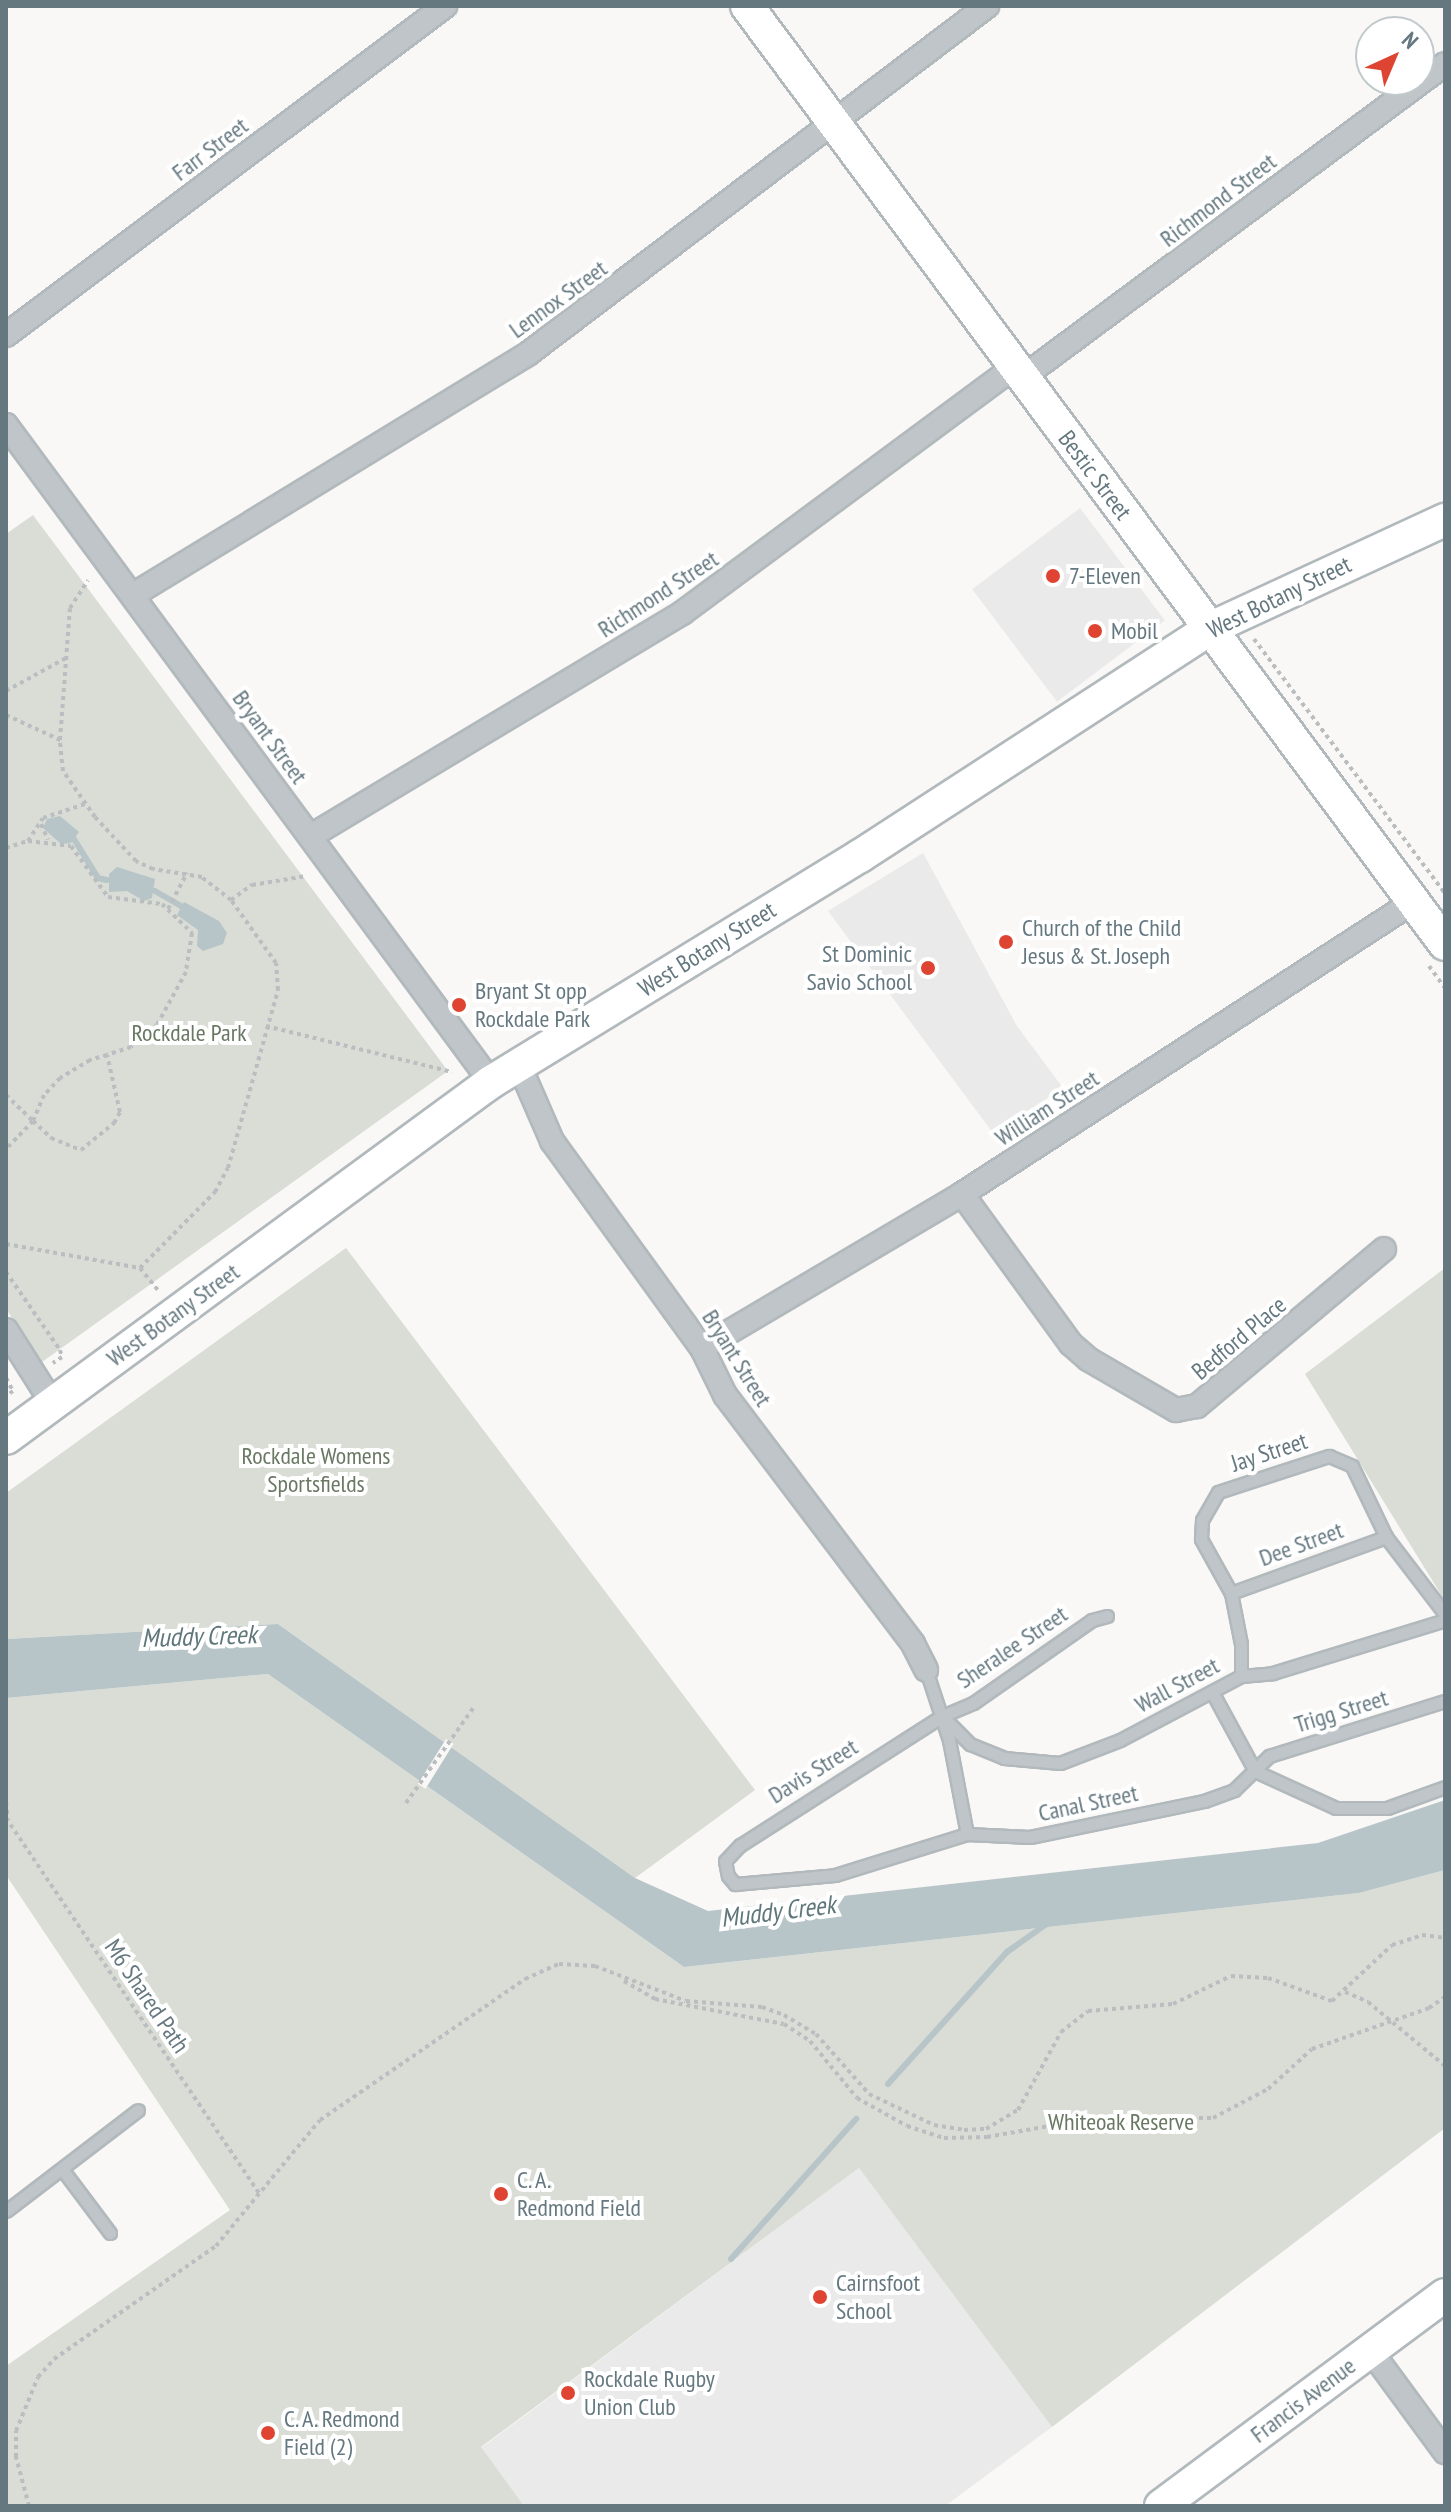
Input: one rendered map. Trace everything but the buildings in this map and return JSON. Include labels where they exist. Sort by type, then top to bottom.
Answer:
[{"type":"main road","name":"Bestic Street","points":[[747,6],[1433,921]]},
{"type":"main road","name":"West Botany Street","points":[[6,1438],[491,1082],[860,856],[1211,628],[1445,520]]},
{"type":"main road","name":"Francis Avenue","points":[[1161,2506],[1445,2295]]},
{"type":"street","name":"Farr Street","points":[[6,335],[445,6]]},
{"type":"street","name":"Lennox Street","points":[[133,595],[529,353],[987,6]]},
{"type":"street","name":"Richmond Street","points":[[311,836],[682,613],[1445,64]]},
{"type":"street","name":"Bryant Street","points":[[6,425],[491,1082]]},
{"type":"street","name":"William Street","points":[[702,1348],[1433,921]]},
{"type":"street","name":"Bryant Street","points":[[519,1065],[552,1141],[702,1348],[725,1395],[913,1644],[926,1670]]},
{"type":"street","name":"Bedford Place","points":[[962,1194],[1071,1344],[1088,1359],[1176,1410],[1197,1406],[1384,1249]]},
{"type":"street","points":[[6,1330],[53,1404]]},
{"type":"street","points":[[1370,2350],[1445,2452]]},
{"type":"lane","name":"Jay Street","points":[[1241,1676],[1241,1644],[1231,1593],[1201,1539],[1202,1520],[1218,1492],[1329,1456],[1340,1458],[1352,1466],[1386,1537],[1445,1617]]},
{"type":"lane","name":"Dee Street","points":[[1231,1593],[1386,1537]]},
{"type":"lane","name":"Sheralee Street","points":[[942,1716],[973,1703],[1092,1620],[1107,1616]]},
{"type":"lane","name":"Wall Street","points":[[942,1716],[970,1744],[1004,1758],[1060,1763],[1120,1740],[1241,1676],[1273,1673],[1445,1617]]},
{"type":"lane","points":[[926,1670],[942,1716],[967,1834]]},
{"type":"lane","points":[[1212,1692],[1255,1771],[1336,1808],[1387,1808],[1445,1787]]},
{"type":"lane","name":"Trigg Street","points":[[1255,1771],[1269,1756],[1445,1701]]},
{"type":"lane","name":"Davis Street","points":[[728,1876],[725,1861],[740,1845],[942,1716]]},
{"type":"lane","name":"Canal Street","points":[[728,1876],[735,1884],[835,1875],[967,1834],[1030,1837],[1204,1801],[1234,1790],[1255,1771]]},
{"type":"lane","points":[[6,2211],[138,2110]]},
{"type":"lane","points":[[62,2169],[110,2233]]},
{"type":"path","points":[[88,580],[70,608],[60,740],[63,771],[85,804],[136,861],[153,869],[202,877],[231,900],[276,963],[278,990],[228,1168],[215,1192],[140,1268]]},
{"type":"path","points":[[1254,639],[1445,893]]},
{"type":"path","points":[[6,691],[66,658]]},
{"type":"path","points":[[6,715],[60,740]]},
{"type":"path","points":[[28,841],[43,818],[85,804]]},
{"type":"path","points":[[43,818],[40,829],[48,840]]},
{"type":"path","points":[[6,848],[28,841],[48,840],[71,846],[108,897],[131,897],[168,909],[192,933],[186,972],[157,1025],[131,1047],[60,1078],[44,1095],[33,1121],[6,1149]]},
{"type":"path","points":[[168,909],[187,873]]},
{"type":"path","points":[[231,900],[252,885],[306,876]]},
{"type":"path","points":[[266,1026],[452,1072]]},
{"type":"path","points":[[6,1095],[51,1138],[81,1150],[114,1123],[120,1112],[107,1055]]},
{"type":"path","points":[[6,1244],[140,1268],[158,1290]]},
{"type":"path","points":[[6,1272],[60,1350],[62,1357],[51,1364]]},
{"type":"path","points":[[6,1378],[13,1391],[6,1396]]},
{"type":"path","points":[[406,1803],[474,1707]]},
{"type":"path","points":[[6,1802],[7,1820]]},
{"type":"path","name":"M6 Shared Path","points":[[7,1820],[260,2194]]},
{"type":"path","points":[[623,1980],[686,2001],[762,2007],[792,2019],[816,2034],[869,2094],[934,2125],[964,2130],[986,2129],[1018,2110],[1058,2037],[1088,2011],[1173,2004],[1231,1976],[1268,1978],[1332,2001],[1345,1992],[1361,1970],[1392,1945],[1422,1935],[1445,1938]]},
{"type":"path","points":[[29,2506],[16,2457],[16,2431],[38,2377],[78,2341],[216,2246],[320,2120],[525,1979],[559,1964],[595,1966],[655,1999],[784,2024],[810,2041],[857,2098],[907,2126],[944,2138],[987,2137],[1095,2118],[1213,2118],[1268,2089],[1312,2049],[1393,2020],[1445,1997]]},
{"type":"path","points":[[1345,1992],[1393,2020],[1410,2041],[1445,2066]]},
{"type":"shaded area","points":[[1080,508],[1165,621],[1057,702],[972,589]]},
{"type":"shaded area","name":"St Dominic Savio School","points":[[923,853],[1017,1026],[1063,1088],[993,1133],[828,911]]},
{"type":"shaded area","name":"Cairnsfoot School","points":[[859,2168],[1052,2427],[945,2506],[524,2506],[481,2448]]},
{"type":"green space","name":"Rockdale Park","points":[[33,515],[448,1071],[42,1362],[6,1309],[6,534]]},
{"type":"green space","name":"Rockdale Womens Sportsfields","points":[[346,1248],[755,1790],[635,1878],[278,1624],[6,1639],[6,1493]]},
{"type":"green space","points":[[1445,1268],[1445,1601],[1305,1374]]},
{"type":"green space","name":"Whiteoak Reserve","points":[[268,1674],[684,1967],[1359,1893],[1445,1870],[1445,2128],[1052,2427],[859,2168],[481,2447],[524,2506],[6,2506],[6,2366],[230,2210],[6,1875],[6,1698]]},
{"type":"water","points":[[60,816],[79,832],[71,843],[61,844],[43,828],[47,819]]},
{"type":"water","points":[[117,867],[155,879],[152,898],[144,901],[127,891],[109,892],[109,874]]},
{"type":"water","points":[[184,902],[219,921],[227,933],[223,944],[203,951],[197,946],[198,930],[177,915]]},
{"type":"water","name":"Muddy Creek","points":[[278,1624],[635,1878],[708,1911],[1318,1843],[1445,1800],[1445,1870],[1359,1893],[684,1967],[268,1674],[6,1698],[6,1639]]},
{"type":"pier","points":[[446,1739],[454,1744],[426,1789],[418,1784]]},
{"type":"waterway","points":[[74,839],[98,878],[107,880]]},
{"type":"waterway","points":[[155,891],[181,906]]},
{"type":"waterway","points":[[888,2084],[1007,1952],[1048,1923]]},
{"type":"waterway","points":[[731,2259],[856,2119]]},
{"type":"place","name":"7-Eleven","points":[[1053,576]]},
{"type":"place","name":"Mobil","points":[[1095,631]]},
{"type":"place","name":"Church of the Child Jesus & St. Joseph","points":[[1006,942]]},
{"type":"place","name":"St Dominic Savio School","points":[[928,968]]},
{"type":"place","name":"Bryant St opp Rockdale Park","points":[[459,1005]]},
{"type":"place","name":"C. A. Redmond Field","points":[[501,2194]]},
{"type":"place","name":"Cairnsfoot School","points":[[820,2297]]},
{"type":"place","name":"Rockdale Rugby Union Club","points":[[568,2393]]},
{"type":"place","name":"C. A. Redmond Field (2)","points":[[268,2433]]}]
